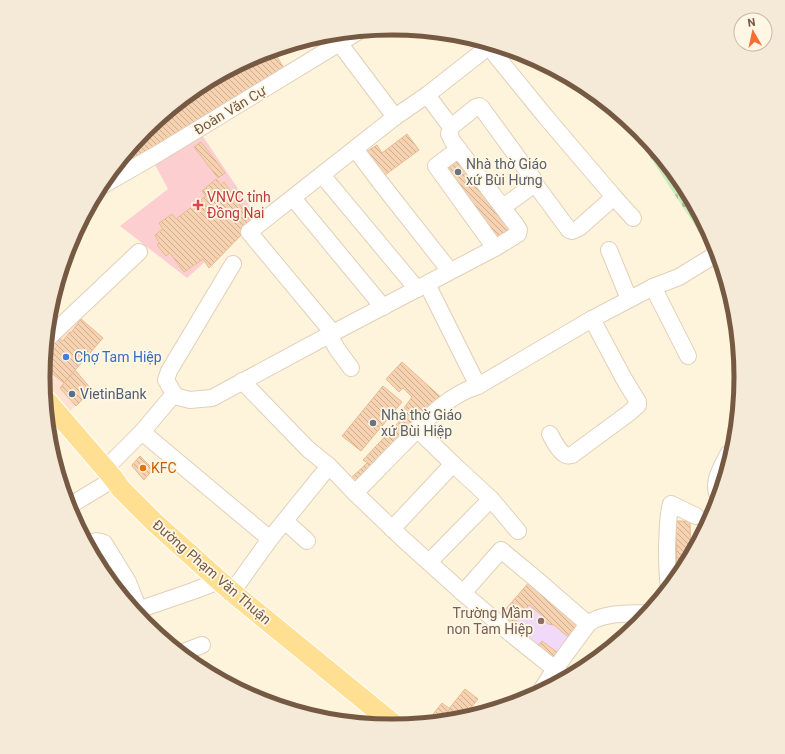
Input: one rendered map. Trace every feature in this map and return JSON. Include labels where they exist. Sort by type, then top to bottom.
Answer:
[{"type":"main road","name":"Đường Phạm Văn Thuận","points":[[52,407],[110,474],[121,489],[154,522],[374,717]]},
{"type":"street","name":"Đoàn Văn Cự","points":[[114,179],[349,38]]},
{"type":"street","points":[[340,44],[395,117]]},
{"type":"street","points":[[351,368],[337,349],[331,334],[249,232],[395,117],[427,95],[486,49]]},
{"type":"street","points":[[496,51],[545,116],[632,218]]},
{"type":"street","points":[[427,95],[451,127]]},
{"type":"street","points":[[233,264],[169,371],[166,380],[174,394],[178,397],[190,400],[212,398],[495,248],[518,234],[519,232],[516,225],[449,134],[451,127],[476,107],[481,106],[569,230],[572,231],[579,228],[614,197]]},
{"type":"street","points":[[355,149],[450,271]]},
{"type":"street","points":[[459,149],[436,166],[495,248]]},
{"type":"street","points":[[322,175],[422,286],[478,386]]},
{"type":"street","points":[[503,207],[535,184]]},
{"type":"street","points":[[293,198],[383,307]]},
{"type":"street","points":[[609,250],[628,300]]},
{"type":"street","points":[[53,333],[139,252]]},
{"type":"street","points":[[355,493],[440,408],[458,395],[468,389],[478,386],[592,319],[654,287],[679,277],[712,257]]},
{"type":"street","points":[[654,287],[688,356]]},
{"type":"street","points":[[550,434],[560,451],[566,456],[572,455],[629,414],[638,405],[638,402],[592,319]]},
{"type":"street","points":[[242,381],[308,449],[329,466],[392,529],[511,634],[561,673],[591,621],[603,616],[639,614]]},
{"type":"street","points":[[75,502],[110,474],[142,432],[174,394]]},
{"type":"street","points":[[417,430],[491,499],[518,531]]},
{"type":"street","points":[[142,432],[270,539]]},
{"type":"street","points":[[716,487],[716,479],[724,463]]},
{"type":"street","points":[[392,529],[453,464]]},
{"type":"street","points":[[141,609],[193,591],[226,586],[270,539],[329,466]]},
{"type":"street","points":[[429,562],[491,499]]},
{"type":"street","points":[[668,579],[667,559],[668,514],[670,504],[696,516]]},
{"type":"street","points":[[285,521],[307,541]]},
{"type":"street","points":[[93,542],[100,541],[104,543],[128,582],[134,601]]},
{"type":"street","points":[[463,593],[501,550],[588,624]]},
{"type":"street","points":[[187,650],[202,645]]},
{"type":"shaded area","name":"VNVC tỉnh Đồng Nai","points":[[202,135],[259,220],[246,230],[209,268],[205,262],[187,278],[120,226],[168,189],[154,163]]},
{"type":"shaded area","name":"Chợ Tam Hiệp","points":[[77,316],[103,338],[75,370],[92,390],[66,415],[51,397],[50,377],[52,339]]},
{"type":"shaded area","name":"Trường Mầm non Tam Hiệp","points":[[531,580],[583,625],[554,664],[498,618]]},
{"type":"green space","points":[[643,145],[664,169],[689,206],[710,251],[696,227]]},
{"type":"building","points":[[276,56],[285,70],[123,167],[151,135],[167,120],[202,93],[222,81],[241,70]]},
{"type":"building","points":[[407,134],[419,150],[381,178],[363,154],[377,145],[382,153]]},
{"type":"building","points":[[201,142],[225,173],[218,178],[194,147]]},
{"type":"building","points":[[458,154],[515,232],[496,243],[440,167]]},
{"type":"building","points":[[216,179],[221,185],[224,182],[253,224],[209,268],[203,259],[184,272],[170,253],[166,256],[157,245],[159,243],[155,235],[163,229],[159,223],[172,214],[176,219],[206,196],[202,191]]},
{"type":"building","name":"Chợ Tam Hiệp","points":[[81,319],[103,338],[64,383],[50,372],[52,344],[58,337],[63,341],[70,332],[71,333]]},
{"type":"building","points":[[402,362],[444,400],[421,420],[404,408],[412,397],[403,388],[399,392],[386,379]]},
{"type":"building","name":"VietinBank","points":[[75,370],[92,390],[76,406],[60,388]]},
{"type":"building","points":[[383,386],[402,402],[361,451],[342,436]]},
{"type":"building","points":[[409,411],[421,420],[374,467],[363,460]]},
{"type":"building","name":"KFC","points":[[140,456],[153,469],[144,480],[132,466]]},
{"type":"building","points":[[367,463],[374,467],[355,487],[349,480]]},
{"type":"building","points":[[676,521],[690,521],[691,545],[677,567]]},
{"type":"building","points":[[531,580],[583,625],[572,640],[554,625],[548,624],[544,617],[529,605],[510,628],[498,618]]},
{"type":"building","points":[[542,641],[561,655],[554,664],[536,649]]},
{"type":"building","points":[[465,689],[478,699],[470,710],[444,715]]},
{"type":"building","points":[[442,703],[450,709],[445,715],[431,717]]},
{"type":"place","name":"Nhà thờ Giáo xứ Bùi Hưng","points":[[458,172]]},
{"type":"place","name":"VNVC tỉnh Đồng Nai","points":[[198,205]]},
{"type":"place","name":"Chợ Tam Hiệp","points":[[66,357]]},
{"type":"place","name":"VietinBank","points":[[72,394]]},
{"type":"place","name":"Nhà thờ Giáo xứ Bùi Hiệp","points":[[373,423]]},
{"type":"place","name":"KFC","points":[[143,468]]},
{"type":"place","name":"Trường Mầm non Tam Hiệp","points":[[541,621]]}]
